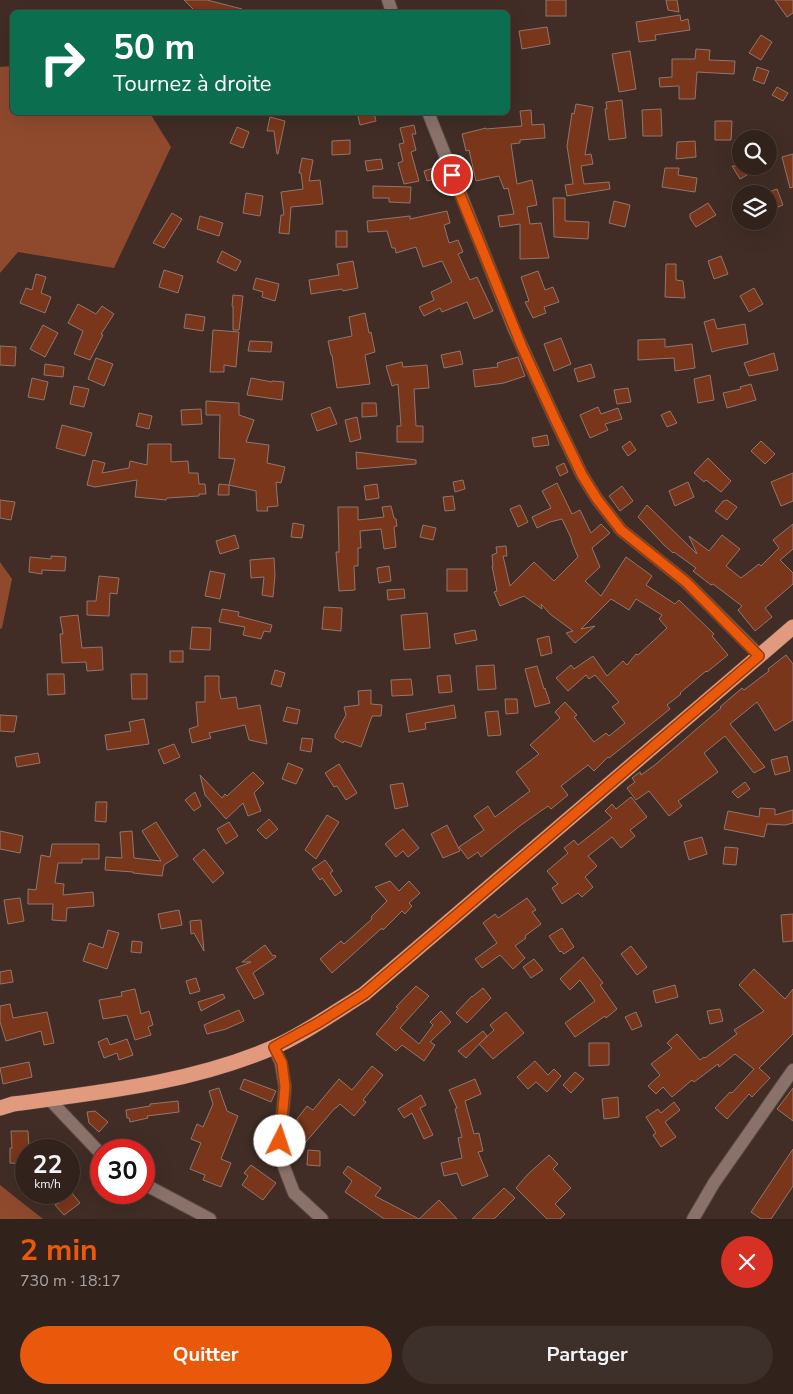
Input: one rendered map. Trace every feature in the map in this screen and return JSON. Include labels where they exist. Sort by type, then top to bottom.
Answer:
[{"type":"highway","points":[[0,1108],[14,1104],[114,1090],[200,1072],[237,1062],[274,1047],[318,1023],[364,994],[793,627]]},
{"type":"street","points":[[429,115],[514,329],[582,475],[597,499],[621,530],[686,582],[759,656]]},
{"type":"street","points":[[274,1047],[282,1063],[285,1087],[280,1141],[284,1167],[294,1193],[322,1219]]},
{"type":"street","points":[[692,1219],[714,1183],[793,1070]]},
{"type":"street","points":[[49,1099],[90,1142]]},
{"type":"street","points":[[155,1190],[210,1219]]},
{"type":"shaded area","points":[[10,66],[10,115],[151,115],[171,147],[114,268],[18,252],[0,273],[0,67]]},
{"type":"shaded area","points":[[0,562],[12,579],[2,628],[0,629]]},
{"type":"shaded area","points":[[0,1185],[15,1197],[15,1204],[24,1204],[43,1219],[0,1219]]},
{"type":"building","points":[[184,0],[207,0],[242,9],[242,10],[194,10]]},
{"type":"building","points":[[546,0],[566,0],[566,16],[546,16]]},
{"type":"building","points":[[666,0],[677,0],[679,12],[668,10]]},
{"type":"building","points":[[775,0],[793,0],[793,13],[787,17]]},
{"type":"building","points":[[680,15],[681,21],[688,19],[690,30],[655,35],[656,40],[639,42],[636,22]]},
{"type":"building","points":[[547,27],[550,44],[522,49],[519,31]]},
{"type":"building","points":[[761,35],[772,42],[761,60],[749,53]]},
{"type":"building","points":[[696,49],[710,50],[709,60],[735,61],[734,74],[697,72],[695,99],[679,99],[679,86],[660,87],[659,78],[672,77],[672,59],[695,59]]},
{"type":"building","points":[[630,51],[636,89],[619,92],[612,54]]},
{"type":"building","points":[[757,67],[769,71],[764,84],[753,80]]},
{"type":"building","points":[[777,87],[788,93],[783,101],[772,95]]},
{"type":"building","points":[[622,100],[626,138],[609,140],[605,109],[607,109],[606,102]]},
{"type":"building","points":[[576,104],[593,107],[585,155],[591,154],[593,164],[581,166],[584,184],[609,182],[610,189],[567,196],[565,185],[573,184],[567,146],[572,113],[574,114]]},
{"type":"building","points":[[661,109],[662,136],[643,136],[642,110]]},
{"type":"building","points":[[531,110],[532,125],[544,124],[545,138],[520,140],[520,143],[511,144],[517,184],[532,180],[537,205],[527,207],[530,224],[541,223],[549,258],[520,259],[520,224],[500,227],[498,216],[514,214],[508,188],[504,189],[499,176],[476,181],[469,150],[466,151],[462,134],[486,128],[522,126],[520,111]]},
{"type":"building","points":[[358,115],[375,115],[376,121],[360,125]]},
{"type":"building","points":[[270,117],[285,121],[278,154],[274,131],[267,131]]},
{"type":"building","points":[[715,121],[732,121],[731,140],[715,140]]},
{"type":"building","points":[[414,125],[416,134],[412,134],[416,150],[411,152],[419,181],[404,184],[398,163],[403,161],[399,144],[404,143],[400,128]]},
{"type":"building","points":[[237,127],[249,132],[243,148],[230,143]]},
{"type":"building","points":[[350,140],[350,154],[332,155],[332,141]]},
{"type":"building","points":[[695,141],[696,157],[676,159],[677,142]]},
{"type":"building","points":[[793,154],[793,187],[790,188],[782,157]]},
{"type":"building","points":[[302,158],[313,160],[309,181],[320,180],[323,204],[291,207],[289,234],[279,233],[281,215],[284,215],[281,192],[303,189],[301,173],[299,173]]},
{"type":"building","points":[[381,159],[383,169],[367,171],[365,161]]},
{"type":"building","points":[[437,167],[440,178],[427,181],[424,171]]},
{"type":"building","points":[[665,168],[679,168],[678,175],[697,178],[695,192],[662,187]]},
{"type":"building","points":[[738,175],[747,175],[740,179]]},
{"type":"building","points":[[373,186],[411,187],[410,203],[389,202],[389,198],[373,198]]},
{"type":"building","points":[[777,189],[783,205],[777,208]]},
{"type":"building","points":[[246,193],[263,196],[260,216],[243,213]]},
{"type":"building","points":[[553,198],[565,198],[565,221],[589,222],[588,239],[554,237]]},
{"type":"building","points":[[614,201],[630,205],[625,227],[609,223]]},
{"type":"building","points":[[708,203],[716,215],[696,227],[690,218],[690,214]]},
{"type":"building","points":[[447,211],[450,223],[444,225],[449,243],[458,240],[463,252],[458,254],[470,280],[477,277],[493,311],[474,319],[467,302],[442,312],[440,308],[424,316],[419,307],[434,300],[431,292],[452,282],[442,261],[423,267],[416,247],[396,253],[395,248],[392,248],[387,231],[368,232],[367,221],[410,216],[410,219]]},
{"type":"building","points":[[172,213],[182,219],[164,248],[153,243]]},
{"type":"building","points":[[200,216],[223,223],[219,236],[197,229]]},
{"type":"building","points":[[336,231],[347,231],[347,247],[336,247]]},
{"type":"building","points":[[222,251],[241,261],[236,271],[217,262]]},
{"type":"building","points":[[721,256],[728,274],[714,279],[708,261]]},
{"type":"building","points":[[353,261],[358,288],[311,294],[309,280],[339,275],[337,264]]},
{"type":"building","points":[[666,264],[676,264],[676,280],[683,281],[685,298],[665,297]]},
{"type":"building","points":[[164,270],[183,276],[178,293],[159,287]]},
{"type":"building","points":[[538,271],[545,290],[553,287],[559,302],[544,307],[546,313],[533,318],[525,302],[529,301],[521,277]]},
{"type":"building","points":[[36,274],[46,277],[41,293],[51,297],[45,313],[20,303],[26,288],[32,290]]},
{"type":"building","points":[[256,278],[279,284],[275,301],[262,297],[263,292],[253,289]]},
{"type":"building","points":[[754,288],[763,304],[749,312],[740,296]]},
{"type":"building","points":[[233,295],[243,296],[239,330],[233,330]]},
{"type":"building","points":[[78,304],[96,314],[102,306],[114,314],[101,334],[103,335],[90,360],[74,354],[83,331],[68,323]]},
{"type":"building","points":[[365,313],[375,352],[365,355],[370,384],[337,388],[328,341],[352,336],[349,317]]},
{"type":"building","points":[[186,314],[205,317],[203,331],[184,328]]},
{"type":"building","points":[[714,319],[717,329],[745,324],[748,344],[712,352],[704,322]]},
{"type":"building","points":[[43,325],[58,333],[45,357],[30,349]]},
{"type":"building","points":[[213,330],[239,332],[236,367],[224,365],[224,372],[210,372]]},
{"type":"building","points":[[561,338],[571,364],[554,371],[544,344]]},
{"type":"building","points":[[665,339],[665,347],[692,344],[695,368],[675,371],[674,358],[638,360],[638,340]]},
{"type":"building","points":[[250,341],[272,342],[271,352],[248,351]]},
{"type":"building","points":[[0,346],[16,347],[15,366],[0,365]]},
{"type":"building","points":[[460,351],[463,364],[444,368],[441,355]]},
{"type":"building","points":[[774,353],[778,370],[749,376],[744,363]]},
{"type":"building","points":[[518,357],[525,376],[504,383],[475,387],[473,370],[498,367],[497,363]]},
{"type":"building","points":[[96,358],[113,364],[104,386],[88,379]]},
{"type":"building","points":[[402,362],[403,367],[427,365],[429,388],[414,389],[416,426],[423,426],[423,442],[397,442],[397,426],[401,426],[398,384],[392,386],[386,366]]},
{"type":"building","points":[[45,364],[64,367],[63,377],[44,375]]},
{"type":"building","points":[[591,364],[595,377],[578,382],[574,369]]},
{"type":"building","points":[[710,375],[714,400],[698,403],[694,379]]},
{"type":"building","points":[[32,378],[48,382],[44,400],[28,397]]},
{"type":"building","points":[[251,378],[284,382],[282,400],[247,395]]},
{"type":"building","points":[[751,384],[756,400],[727,408],[723,393],[741,389],[740,387]]},
{"type":"building","points":[[74,386],[89,389],[84,407],[70,404]]},
{"type":"building","points":[[628,388],[631,402],[617,404],[614,390]]},
{"type":"building","points":[[206,401],[239,403],[239,415],[254,420],[246,442],[269,445],[267,463],[285,467],[281,483],[276,482],[278,506],[267,507],[268,511],[257,511],[256,491],[229,485],[235,459],[219,458],[220,415],[206,415]]},
{"type":"building","points":[[362,403],[376,403],[377,416],[362,417]]},
{"type":"building","points":[[330,407],[337,424],[317,431],[311,414]]},
{"type":"building","points":[[598,407],[601,414],[618,408],[622,419],[605,424],[608,430],[590,438],[580,415]]},
{"type":"building","points":[[201,409],[202,424],[182,425],[181,410]]},
{"type":"building","points":[[670,411],[677,423],[667,427],[661,415]]},
{"type":"building","points":[[139,413],[152,416],[149,429],[136,426]]},
{"type":"building","points":[[357,417],[361,439],[350,442],[345,420]]},
{"type":"building","points":[[62,425],[92,433],[85,456],[56,448]]},
{"type":"building","points":[[547,435],[549,445],[534,447],[532,438]]},
{"type":"building","points":[[630,441],[636,450],[628,456],[622,447]]},
{"type":"building","points":[[761,441],[775,454],[765,464],[751,451]]},
{"type":"building","points":[[148,444],[171,444],[171,462],[188,461],[189,473],[198,473],[199,484],[205,484],[206,494],[167,498],[166,500],[135,497],[137,480],[95,487],[87,485],[93,460],[105,463],[102,473],[129,468],[130,461],[147,465]]},
{"type":"building","points":[[356,452],[416,460],[416,464],[357,469]]},
{"type":"building","points":[[708,458],[731,481],[721,492],[706,480],[704,482],[694,473]]},
{"type":"building","points":[[564,463],[568,472],[560,476],[556,467]]},
{"type":"building","points":[[793,473],[793,501],[781,506],[771,482]]},
{"type":"building","points":[[463,480],[465,489],[455,492],[453,482]]},
{"type":"building","points":[[688,482],[694,497],[675,506],[669,491]]},
{"type":"building","points":[[557,483],[572,514],[580,510],[591,533],[601,524],[610,533],[592,548],[600,567],[585,581],[601,596],[626,557],[652,576],[646,585],[675,604],[679,600],[714,634],[712,636],[728,655],[706,671],[667,705],[670,709],[608,757],[594,771],[588,765],[561,786],[568,795],[551,809],[548,806],[481,857],[478,852],[468,859],[459,847],[484,830],[474,816],[488,806],[495,817],[530,791],[516,772],[539,754],[530,745],[560,718],[555,712],[565,702],[577,715],[574,717],[594,742],[606,733],[609,736],[625,723],[612,707],[619,702],[595,675],[589,679],[586,675],[568,691],[556,678],[571,665],[574,669],[593,656],[607,676],[623,661],[627,665],[636,654],[638,655],[667,628],[659,619],[662,615],[636,599],[629,610],[611,599],[581,629],[595,626],[575,643],[566,633],[573,631],[550,614],[541,604],[542,609],[524,596],[500,606],[494,592],[497,591],[492,566],[492,555],[497,553],[496,547],[506,546],[507,556],[503,556],[510,586],[534,562],[554,581],[578,557],[562,519],[537,528],[532,517],[551,508],[542,491]]},
{"type":"building","points":[[219,484],[229,485],[229,495],[218,495]]},
{"type":"building","points":[[377,484],[379,498],[366,500],[364,486]]},
{"type":"building","points":[[622,486],[633,501],[620,511],[609,496]]},
{"type":"building","points":[[453,496],[455,510],[445,511],[443,497]]},
{"type":"building","points":[[0,500],[15,502],[11,520],[0,518]]},
{"type":"building","points":[[727,500],[737,507],[727,520],[715,511],[723,501]]},
{"type":"building","points":[[520,505],[528,522],[518,527],[510,509]]},
{"type":"building","points":[[647,505],[697,554],[689,536],[709,551],[722,535],[740,549],[726,566],[741,578],[759,564],[761,566],[779,548],[773,540],[793,524],[793,549],[780,560],[793,573],[793,584],[765,608],[772,617],[755,631],[738,610],[742,606],[693,571],[696,568],[673,553],[638,517]]},
{"type":"building","points":[[391,506],[397,526],[394,527],[396,547],[384,549],[381,529],[360,531],[361,548],[358,548],[358,566],[354,566],[355,590],[339,591],[336,552],[339,552],[338,507],[358,507],[358,520],[384,517],[382,507]]},
{"type":"building","points":[[293,523],[304,525],[302,538],[291,537]]},
{"type":"building","points":[[423,525],[436,528],[433,540],[420,537]]},
{"type":"building","points":[[235,535],[239,548],[220,554],[216,541]]},
{"type":"building","points":[[51,556],[66,557],[65,571],[42,570],[42,574],[29,572],[30,557],[51,559]]},
{"type":"building","points":[[274,558],[273,597],[262,595],[264,577],[251,578],[250,560]]},
{"type":"building","points":[[389,566],[391,581],[379,583],[377,568]]},
{"type":"building","points":[[447,569],[467,569],[467,591],[447,591]]},
{"type":"building","points":[[210,571],[225,574],[220,599],[205,596]]},
{"type":"building","points":[[99,576],[119,578],[117,594],[110,593],[109,616],[87,615],[87,601],[96,601]]},
{"type":"building","points":[[404,589],[405,598],[388,600],[387,590]]},
{"type":"building","points":[[324,607],[342,608],[341,631],[322,629]]},
{"type":"building","points":[[222,609],[239,612],[238,616],[272,625],[270,632],[264,631],[261,639],[243,635],[245,627],[219,622]]},
{"type":"building","points":[[427,613],[430,648],[404,650],[401,615]]},
{"type":"building","points":[[78,615],[82,648],[102,647],[103,670],[87,671],[86,662],[62,663],[60,634],[63,634],[60,617]]},
{"type":"building","points":[[192,627],[211,628],[210,650],[190,649]]},
{"type":"building","points":[[475,630],[477,640],[456,644],[454,634]]},
{"type":"building","points":[[549,636],[552,653],[541,656],[537,639]]},
{"type":"building","points":[[170,651],[183,651],[183,662],[170,662]]},
{"type":"building","points":[[786,655],[793,664],[793,720],[775,731],[757,702],[730,724],[765,767],[754,773],[725,736],[704,753],[718,772],[678,801],[682,806],[669,816],[649,791],[636,800],[627,788],[635,782],[632,778],[640,772],[641,775],[656,764],[742,688],[744,690]]},
{"type":"building","points":[[494,665],[496,689],[478,690],[476,666]]},
{"type":"building","points":[[537,666],[550,703],[535,707],[525,669]]},
{"type":"building","points":[[275,670],[285,673],[281,687],[271,684]]},
{"type":"building","points":[[47,674],[64,674],[65,694],[48,695]]},
{"type":"building","points":[[131,674],[147,674],[147,699],[132,699]]},
{"type":"building","points":[[450,675],[452,692],[439,693],[437,676]]},
{"type":"building","points":[[205,676],[219,676],[221,699],[236,697],[238,709],[260,705],[267,744],[249,740],[245,725],[209,733],[211,738],[192,743],[189,729],[198,726],[196,702],[205,702]]},
{"type":"building","points":[[411,679],[413,695],[392,696],[391,680]]},
{"type":"building","points":[[371,690],[371,704],[382,705],[381,716],[372,716],[361,747],[344,741],[343,743],[335,738],[346,715],[344,707],[359,705],[358,691]]},
{"type":"building","points":[[505,699],[517,699],[518,713],[506,714]]},
{"type":"building","points":[[454,705],[456,718],[425,723],[426,729],[409,732],[406,714]]},
{"type":"building","points":[[287,707],[300,710],[297,724],[283,721]]},
{"type":"building","points":[[498,711],[501,735],[488,736],[485,712]]},
{"type":"building","points":[[0,715],[17,716],[14,732],[0,731]]},
{"type":"building","points":[[144,719],[149,744],[107,750],[105,735],[131,731],[129,722]]},
{"type":"building","points":[[302,738],[313,739],[311,752],[300,750]]},
{"type":"building","points":[[174,744],[180,757],[164,764],[158,750]]},
{"type":"building","points":[[38,753],[40,763],[17,767],[15,757]]},
{"type":"building","points":[[787,756],[790,771],[775,775],[771,760]]},
{"type":"building","points":[[288,763],[303,769],[296,784],[282,779]]},
{"type":"building","points":[[339,764],[357,793],[346,800],[325,773]]},
{"type":"building","points":[[253,772],[264,783],[254,793],[261,811],[248,816],[243,803],[226,819],[205,795],[200,775],[222,798],[225,794],[227,796]]},
{"type":"building","points":[[745,782],[750,789],[738,798],[732,792]]},
{"type":"building","points":[[403,783],[408,806],[395,809],[390,785]]},
{"type":"building","points":[[195,792],[201,806],[194,811],[185,800]]},
{"type":"building","points":[[631,797],[647,817],[630,830],[635,836],[621,848],[612,837],[588,856],[597,866],[585,877],[593,887],[582,897],[578,893],[562,904],[552,888],[558,884],[547,871],[568,853],[564,848],[574,840],[578,845],[612,818],[605,811],[612,804],[616,809]]},
{"type":"building","points":[[96,802],[107,802],[106,822],[95,821]]},
{"type":"building","points":[[760,808],[775,809],[775,815],[793,810],[793,823],[785,825],[767,824],[764,837],[724,829],[728,811],[759,817]]},
{"type":"building","points":[[327,815],[339,822],[316,859],[305,850]]},
{"type":"building","points":[[269,819],[278,829],[266,839],[257,830]]},
{"type":"building","points":[[156,822],[178,856],[164,865],[162,876],[105,870],[106,857],[122,858],[120,832],[132,831],[134,858],[161,861],[142,831]]},
{"type":"building","points":[[229,822],[238,836],[226,844],[217,829]]},
{"type":"building","points":[[447,825],[460,851],[443,858],[431,834]]},
{"type":"building","points":[[403,829],[419,848],[408,857],[403,851],[396,857],[385,844]]},
{"type":"building","points":[[0,831],[23,836],[20,853],[0,849]]},
{"type":"building","points":[[702,837],[707,854],[689,860],[684,842]]},
{"type":"building","points":[[52,844],[99,844],[99,859],[82,859],[82,863],[58,863],[55,883],[64,884],[63,895],[93,892],[94,906],[67,908],[66,921],[52,920],[53,904],[28,904],[28,889],[36,890],[41,855],[50,857]]},
{"type":"building","points":[[725,847],[738,848],[736,865],[723,864]]},
{"type":"building","points":[[204,849],[224,873],[213,883],[193,859]]},
{"type":"building","points":[[325,860],[333,871],[330,873],[342,891],[335,896],[322,878],[320,880],[312,869]]},
{"type":"building","points":[[390,881],[399,891],[409,881],[420,893],[409,903],[412,906],[405,914],[402,911],[383,930],[382,928],[332,973],[320,959],[341,941],[344,944],[372,919],[371,917],[387,901],[375,887]]},
{"type":"building","points":[[20,898],[24,921],[8,924],[4,900]]},
{"type":"building","points":[[527,898],[536,910],[532,912],[541,924],[515,946],[525,958],[513,969],[500,955],[482,968],[475,959],[497,943],[483,923],[495,914],[498,918]]},
{"type":"building","points":[[179,910],[182,925],[161,929],[158,914]]},
{"type":"building","points":[[793,914],[793,941],[783,942],[781,915]]},
{"type":"building","points":[[201,920],[204,951],[194,933],[191,934],[190,921]]},
{"type":"building","points":[[562,928],[574,947],[564,954],[560,952],[549,936]]},
{"type":"building","points":[[108,930],[119,933],[107,969],[83,961],[89,943],[103,948]]},
{"type":"building","points":[[132,941],[142,942],[141,953],[131,952]]},
{"type":"building","points":[[265,945],[273,956],[275,955],[276,957],[253,973],[264,994],[254,999],[236,968],[251,962],[242,962]]},
{"type":"building","points":[[631,946],[647,967],[637,975],[621,954]]},
{"type":"building","points":[[583,957],[603,983],[600,985],[617,1009],[575,1037],[565,1023],[595,1001],[580,980],[570,990],[560,979]]},
{"type":"building","points":[[534,959],[543,970],[531,978],[523,967]]},
{"type":"building","points":[[754,969],[785,999],[793,989],[793,1034],[759,1068],[770,1078],[752,1097],[749,1094],[727,1119],[715,1108],[754,1069],[735,1054],[719,1067],[718,1064],[694,1082],[692,1080],[672,1097],[663,1087],[656,1094],[648,1086],[660,1075],[651,1064],[672,1048],[667,1043],[677,1034],[700,1060],[737,1034],[734,1030],[764,1011],[739,985]]},
{"type":"building","points":[[11,970],[13,982],[0,984],[0,972]]},
{"type":"building","points":[[196,978],[200,991],[190,994],[186,981]]},
{"type":"building","points":[[675,985],[678,997],[656,1003],[653,991]]},
{"type":"building","points":[[416,986],[429,996],[400,1028],[419,1044],[433,1025],[430,1022],[441,1011],[451,1022],[430,1042],[435,1045],[424,1061],[402,1045],[396,1051],[376,1034],[398,1008],[396,1007]]},
{"type":"building","points":[[483,988],[491,998],[467,1023],[456,1013],[472,996]]},
{"type":"building","points":[[135,989],[141,1014],[149,1011],[153,1025],[148,1027],[151,1035],[135,1040],[127,1015],[103,1019],[99,1000],[122,996],[121,992]]},
{"type":"building","points":[[223,994],[225,998],[201,1011],[198,1002]]},
{"type":"building","points":[[10,1004],[13,1018],[47,1012],[54,1043],[44,1045],[41,1031],[6,1041],[0,1022],[0,1006]]},
{"type":"building","points":[[720,1009],[723,1021],[710,1024],[707,1011]]},
{"type":"building","points":[[239,1010],[244,1021],[226,1029],[207,1034],[204,1025]]},
{"type":"building","points":[[506,1012],[524,1033],[493,1059],[479,1044],[494,1030],[490,1025]]},
{"type":"building","points":[[636,1012],[642,1026],[632,1030],[625,1017]]},
{"type":"building","points":[[483,1031],[487,1036],[466,1058],[458,1051]]},
{"type":"building","points":[[107,1038],[110,1045],[127,1039],[133,1055],[119,1060],[117,1053],[104,1058],[98,1042]]},
{"type":"building","points":[[589,1043],[609,1043],[609,1065],[589,1066]]},
{"type":"building","points":[[535,1061],[548,1075],[554,1069],[561,1076],[547,1092],[536,1082],[528,1089],[517,1077]]},
{"type":"building","points":[[29,1062],[32,1077],[3,1084],[0,1068]]},
{"type":"building","points":[[372,1066],[383,1075],[363,1100],[366,1102],[354,1116],[340,1104],[305,1143],[296,1143],[297,1119],[307,1106],[313,1110],[339,1079],[352,1090]]},
{"type":"building","points":[[575,1072],[584,1079],[571,1093],[563,1085]]},
{"type":"building","points":[[244,1079],[276,1091],[271,1102],[240,1089]]},
{"type":"building","points":[[475,1079],[481,1094],[465,1101],[474,1134],[479,1133],[483,1151],[478,1152],[488,1176],[462,1186],[457,1173],[444,1176],[441,1163],[462,1158],[458,1138],[462,1137],[455,1109],[457,1108],[449,1090]]},
{"type":"building","points":[[219,1088],[227,1111],[238,1116],[221,1159],[231,1163],[221,1187],[203,1180],[205,1175],[190,1169],[201,1143],[191,1139],[197,1124],[203,1127],[213,1104],[209,1091]]},
{"type":"building","points":[[793,1088],[793,1121],[777,1109]]},
{"type":"building","points":[[421,1095],[426,1105],[420,1108],[433,1135],[424,1139],[412,1113],[404,1118],[398,1109]]},
{"type":"building","points":[[618,1097],[619,1117],[604,1119],[602,1099]]},
{"type":"building","points":[[178,1101],[179,1112],[147,1116],[148,1118],[130,1122],[129,1118],[127,1118],[126,1110],[150,1106],[150,1104]]},
{"type":"building","points":[[674,1102],[680,1110],[665,1122],[676,1137],[661,1147],[653,1135],[656,1133],[646,1117],[658,1109],[661,1113]]},
{"type":"building","points":[[95,1111],[108,1122],[99,1132],[89,1123],[87,1112]]},
{"type":"building","points":[[11,1131],[28,1131],[28,1139],[15,1139],[15,1163],[10,1163],[10,1148],[12,1148]]},
{"type":"building","points":[[793,1149],[793,1186],[771,1219],[761,1219],[751,1212]]},
{"type":"building","points":[[308,1150],[320,1151],[320,1166],[307,1165]]},
{"type":"building","points":[[549,1155],[558,1164],[553,1169],[571,1188],[555,1204],[565,1214],[560,1219],[547,1219],[516,1188]]},
{"type":"building","points":[[251,1165],[276,1183],[263,1200],[242,1185],[248,1176],[244,1173]]},
{"type":"building","points":[[348,1166],[381,1188],[375,1196],[419,1219],[384,1219],[345,1192],[352,1181],[343,1173]]},
{"type":"building","points":[[504,1188],[515,1198],[494,1219],[472,1219]]},
{"type":"building","points":[[439,1200],[457,1219],[419,1219]]},
{"type":"building","points":[[57,1204],[79,1204],[64,1215],[55,1205]]},
{"type":"route","points":[[280,1141],[285,1087],[282,1063],[274,1047],[318,1023],[364,994],[759,656],[686,582],[621,530],[597,499],[582,475],[522,347],[452,175]]}]
